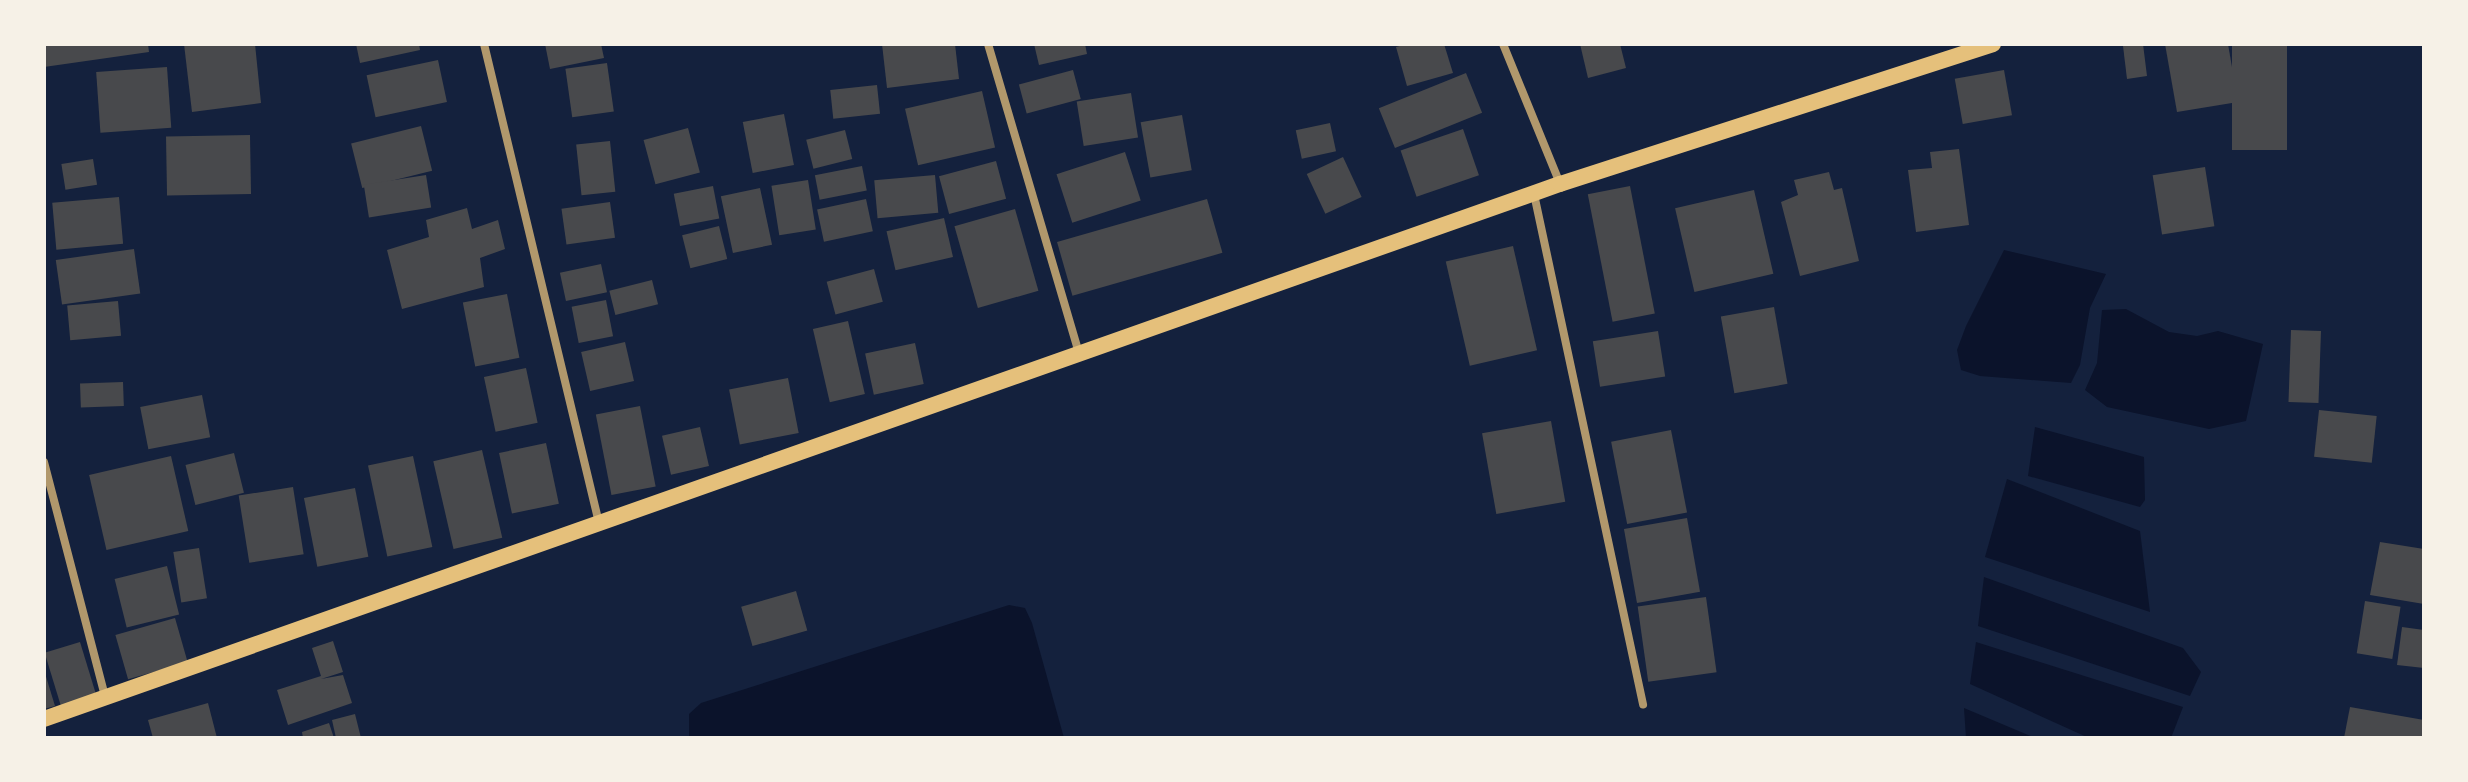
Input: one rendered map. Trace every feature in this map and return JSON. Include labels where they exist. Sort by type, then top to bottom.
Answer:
[{"type":"main road","points":[[44,719],[1533,193],[1993,44]]},
{"type":"street","points":[[484,44],[599,524]]},
{"type":"street","points":[[988,44],[1079,354]]},
{"type":"street","points":[[1503,44],[1560,184]]},
{"type":"street","points":[[1533,193],[1643,704]]},
{"type":"street","points":[[44,462],[105,698]]},
{"type":"water","points":[[2004,250],[2106,274],[2090,308],[2080,365],[2071,383],[1980,376],[1961,370],[1957,350]]},
{"type":"water","points":[[2126,309],[2169,332],[2197,336],[2218,331],[2263,344],[2246,421],[2209,429],[2107,407],[2085,390],[2097,363],[2102,310]]},
{"type":"water","points":[[2035,427],[2144,457],[2145,500],[2140,507],[2028,476]]},
{"type":"water","points":[[2007,479],[2140,531],[2150,612],[1985,557]]},
{"type":"water","points":[[1984,577],[2183,648],[2201,672],[2190,696],[1978,626]]},
{"type":"water","points":[[1009,605],[1025,608],[1032,623],[1064,738],[689,738],[689,714],[701,703]]},
{"type":"water","points":[[1976,642],[2183,707],[2171,738],[2089,738],[1970,684]]},
{"type":"water","points":[[1964,708],[2035,738],[1966,738]]},
{"type":"building","points":[[44,44],[148,44],[149,52],[44,67]]},
{"type":"building","points":[[184,44],[255,44],[261,103],[192,112]]},
{"type":"building","points":[[356,44],[419,44],[420,50],[360,63]]},
{"type":"building","points":[[545,44],[601,44],[604,58],[550,69]]},
{"type":"building","points":[[882,44],[955,44],[959,79],[887,88]]},
{"type":"building","points":[[1034,44],[1085,44],[1087,54],[1039,65]]},
{"type":"building","points":[[1444,44],[1453,73],[1407,86],[1396,47]]},
{"type":"building","points":[[1580,44],[1620,44],[1626,68],[1588,78]]},
{"type":"building","points":[[2143,44],[2147,76],[2127,79],[2123,46]]},
{"type":"building","points":[[2165,44],[2228,44],[2238,102],[2177,112]]},
{"type":"building","points":[[2232,44],[2287,44],[2287,150],[2232,150]]},
{"type":"building","points":[[438,60],[447,102],[376,117],[367,75]]},
{"type":"building","points":[[607,63],[614,112],[572,117],[565,69]]},
{"type":"building","points":[[167,67],[171,128],[100,133],[96,72]]},
{"type":"building","points":[[1073,70],[1081,99],[1027,113],[1019,84]]},
{"type":"building","points":[[2004,70],[2012,115],[1963,124],[1955,79]]},
{"type":"building","points":[[1466,73],[1482,113],[1395,148],[1379,108]]},
{"type":"building","points":[[877,85],[880,114],[833,119],[830,90]]},
{"type":"building","points":[[982,91],[995,148],[918,165],[905,109]]},
{"type":"building","points":[[1131,93],[1138,137],[1084,146],[1077,102]]},
{"type":"building","points":[[784,114],[794,165],[753,173],[743,122]]},
{"type":"building","points":[[1182,115],[1192,170],[1150,177],[1141,122]]},
{"type":"building","points":[[1330,123],[1336,151],[1302,159],[1296,130]]},
{"type":"building","points":[[421,126],[432,171],[362,188],[351,143]]},
{"type":"building","points":[[688,128],[700,172],[655,184],[644,140]]},
{"type":"building","points":[[1463,129],[1479,175],[1417,197],[1401,150]]},
{"type":"building","points":[[845,130],[852,159],[813,169],[806,140]]},
{"type":"building","points":[[250,135],[251,194],[167,195],[166,136]]},
{"type":"building","points":[[610,141],[615,192],[582,195],[576,145]]},
{"type":"building","points":[[1959,149],[1969,225],[1916,232],[1908,170],[1932,168],[1930,152]]},
{"type":"building","points":[[1125,152],[1141,201],[1072,223],[1057,174]]},
{"type":"building","points":[[1343,157],[1362,197],[1325,214],[1307,174]]},
{"type":"building","points":[[93,159],[97,185],[65,190],[61,164]]},
{"type":"building","points":[[996,161],[1006,199],[949,214],[939,176]]},
{"type":"building","points":[[862,166],[867,191],[820,200],[815,175]]},
{"type":"building","points":[[2205,167],[2214,226],[2162,235],[2153,175]]},
{"type":"building","points":[[1829,172],[1834,190],[1842,188],[1859,261],[1800,276],[1781,202],[1798,195],[1794,180]]},
{"type":"building","points":[[426,175],[431,208],[369,217],[364,185]]},
{"type":"building","points":[[935,175],[938,213],[878,218],[874,180]]},
{"type":"building","points":[[808,180],[816,229],[779,235],[771,186]]},
{"type":"building","points":[[713,186],[719,218],[680,226],[674,194]]},
{"type":"building","points":[[1630,186],[1655,314],[1613,322],[1588,194]]},
{"type":"building","points":[[760,188],[772,245],[733,253],[721,196]]},
{"type":"building","points":[[1754,190],[1773,274],[1694,292],[1675,208]]},
{"type":"building","points":[[119,197],[123,244],[56,250],[52,203]]},
{"type":"building","points":[[866,199],[873,231],[824,242],[817,209]]},
{"type":"building","points":[[1207,199],[1222,253],[1072,296],[1057,242]]},
{"type":"building","points":[[610,202],[615,238],[566,244],[561,209]]},
{"type":"building","points":[[467,208],[472,229],[498,220],[505,249],[480,258],[484,287],[402,309],[387,250],[429,237],[426,220]]},
{"type":"building","points":[[1015,209],[1038,291],[978,308],[954,226]]},
{"type":"building","points":[[944,218],[953,257],[896,270],[887,231]]},
{"type":"building","points":[[719,226],[727,259],[690,268],[682,235]]},
{"type":"building","points":[[1513,246],[1537,350],[1470,366],[1446,262]]},
{"type":"building","points":[[134,249],[140,294],[62,305],[56,260]]},
{"type":"building","points":[[601,264],[607,292],[566,301],[560,273]]},
{"type":"building","points":[[874,269],[883,302],[835,315],[827,282]]},
{"type":"building","points":[[652,280],[658,304],[615,315],[609,291]]},
{"type":"building","points":[[507,294],[519,358],[475,366],[463,303]]},
{"type":"building","points":[[606,300],[613,336],[579,343],[572,307]]},
{"type":"building","points":[[118,301],[121,336],[70,340],[67,305]]},
{"type":"building","points":[[1774,307],[1788,384],[1734,393],[1721,316]]},
{"type":"building","points":[[848,321],[865,394],[830,402],[813,329]]},
{"type":"building","points":[[2291,330],[2321,331],[2318,403],[2288,402]]},
{"type":"building","points":[[1658,331],[1665,376],[1600,387],[1593,341]]},
{"type":"building","points":[[625,342],[634,381],[590,391],[581,352]]},
{"type":"building","points":[[915,343],[924,384],[874,395],[865,354]]},
{"type":"building","points":[[526,368],[538,423],[496,432],[484,377]]},
{"type":"building","points":[[788,378],[799,433],[740,444],[729,389]]},
{"type":"building","points":[[123,382],[124,406],[81,407],[80,384]]},
{"type":"building","points":[[202,395],[210,437],[148,449],[140,407]]},
{"type":"building","points":[[640,406],[656,486],[611,495],[596,415]]},
{"type":"building","points":[[2319,410],[2377,416],[2372,463],[2314,457]]},
{"type":"building","points":[[1551,421],[1565,502],[1496,514],[1482,433]]},
{"type":"building","points":[[700,427],[709,466],[671,475],[662,436]]},
{"type":"building","points":[[1671,430],[1687,512],[1627,524],[1611,442]]},
{"type":"building","points":[[546,443],[559,504],[512,514],[499,453]]},
{"type":"building","points":[[482,450],[502,538],[454,549],[433,461]]},
{"type":"building","points":[[234,453],[244,493],[195,505],[185,465]]},
{"type":"building","points":[[171,456],[188,531],[106,550],[89,475]]},
{"type":"building","points":[[413,456],[432,547],[387,557],[368,466]]},
{"type":"building","points":[[293,487],[304,554],[249,563],[239,496]]},
{"type":"building","points":[[355,488],[368,557],[317,567],[304,498]]},
{"type":"building","points":[[1687,518],[1700,592],[1637,603],[1624,529]]},
{"type":"building","points":[[2380,542],[2424,549],[2424,604],[2370,595]]},
{"type":"building","points":[[199,548],[207,598],[181,602],[173,552]]},
{"type":"building","points":[[167,566],[179,615],[127,628],[115,579]]},
{"type":"building","points":[[796,591],[807,630],[753,646],[741,607]]},
{"type":"building","points":[[1706,597],[1717,672],[1648,682],[1638,607]]},
{"type":"building","points":[[2365,601],[2401,607],[2392,659],[2357,653]]},
{"type":"building","points":[[175,618],[188,662],[128,679],[115,635]]},
{"type":"building","points":[[2402,627],[2424,630],[2424,668],[2397,665]]},
{"type":"building","points":[[333,641],[343,672],[321,679],[343,675],[352,703],[288,725],[277,690],[321,676],[312,648]]},
{"type":"building","points":[[80,642],[96,696],[61,706],[45,653]]},
{"type":"building","points":[[44,670],[55,706],[44,709]]},
{"type":"building","points":[[208,703],[217,738],[153,738],[148,720]]},
{"type":"building","points":[[2350,707],[2424,720],[2424,738],[2344,738]]},
{"type":"building","points":[[355,714],[361,738],[336,738],[332,720]]},
{"type":"building","points":[[329,723],[334,738],[303,738],[302,732]]}]
